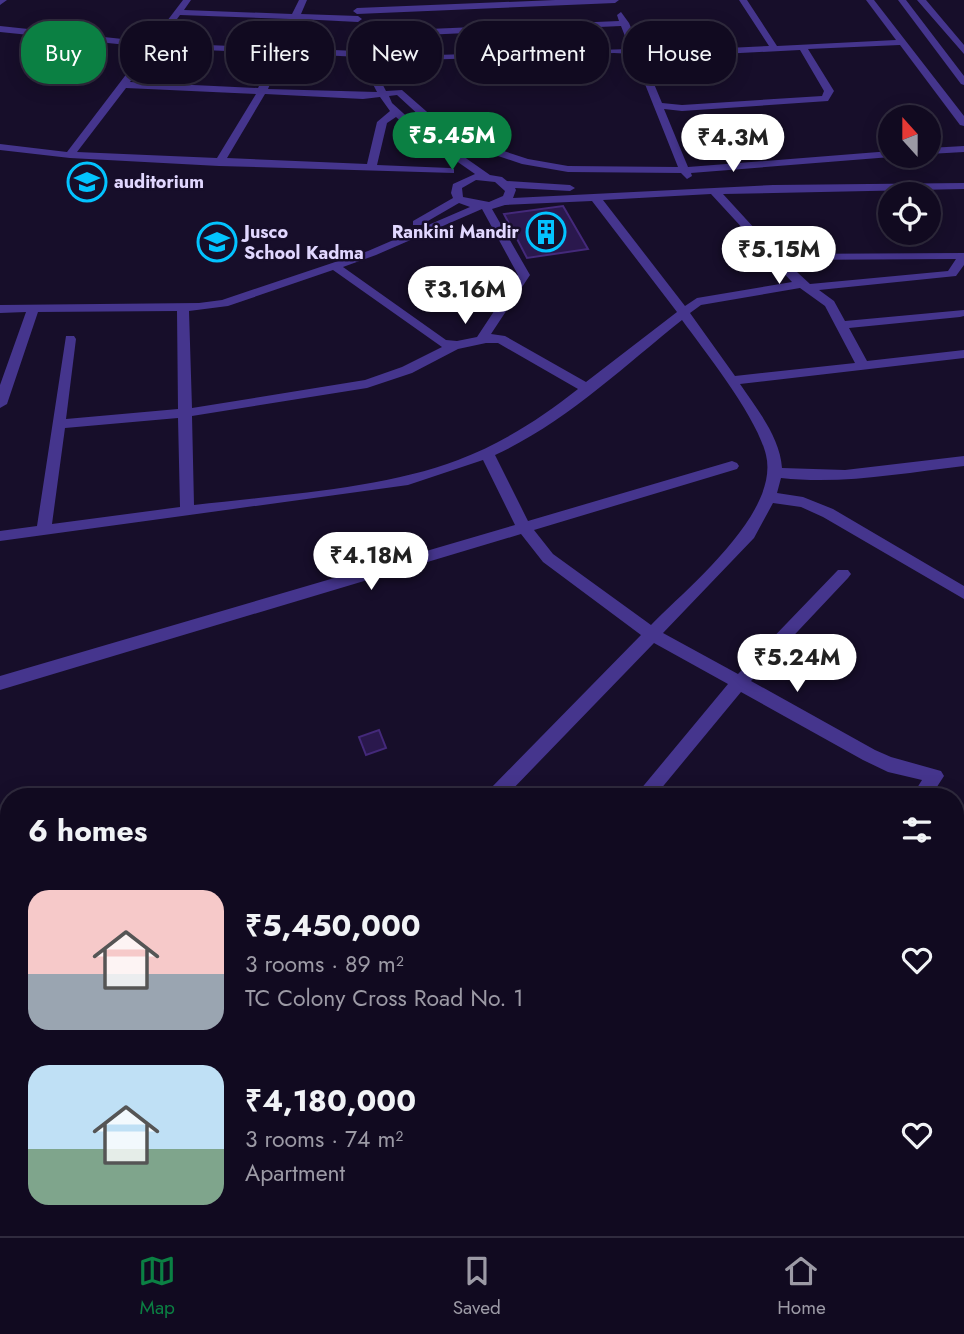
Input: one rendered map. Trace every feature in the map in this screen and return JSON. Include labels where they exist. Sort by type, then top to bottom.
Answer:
[{"type":"street","points":[[171,21],[187,0]]},
{"type":"street","points":[[293,21],[303,0]]},
{"type":"street","points":[[178,12],[295,17],[357,10],[615,0],[624,21]]},
{"type":"street","points":[[743,0],[775,49]]},
{"type":"street","points":[[870,1],[883,0],[964,110]]},
{"type":"street","points":[[902,0],[964,82]]},
{"type":"street","points":[[921,0],[961,42],[964,51]]},
{"type":"street","points":[[870,1],[964,123]]},
{"type":"street","points":[[442,31],[623,23]]},
{"type":"street","points":[[0,29],[120,42]]},
{"type":"street","points":[[736,51],[903,42]]},
{"type":"street","points":[[658,105],[682,108],[825,99],[829,92],[803,48]]},
{"type":"street","points":[[442,55],[623,50]]},
{"type":"street","points":[[219,163],[265,84]]},
{"type":"street","points":[[376,84],[396,112],[430,144],[450,171],[464,181]]},
{"type":"street","points":[[649,84],[691,184]]},
{"type":"street","points":[[70,155],[124,85],[261,93],[363,96],[402,94],[418,112],[460,140],[526,162],[568,169],[685,170],[878,155]]},
{"type":"street","points":[[370,169],[382,122],[396,112]]},
{"type":"street","points":[[430,144],[456,156],[486,177],[506,184],[569,188],[964,175]]},
{"type":"street","points":[[0,147],[70,155],[219,163],[450,171]]},
{"type":"street","points":[[942,150],[964,149]]},
{"type":"street","points":[[482,338],[524,275],[483,207],[459,199],[456,193],[457,186],[464,181],[486,177]]},
{"type":"street","points":[[503,202],[510,196],[511,190],[506,184]]},
{"type":"street","points":[[0,309],[183,307],[224,303],[372,253],[483,207],[503,202],[866,185],[964,186]]},
{"type":"street","points":[[714,191],[774,257],[804,286],[830,304],[863,365]]},
{"type":"street","points":[[503,788],[749,534],[768,497],[774,472],[773,454],[731,381],[685,312],[594,196]]},
{"type":"street","points":[[337,264],[365,246],[428,218],[459,199]]},
{"type":"street","points":[[774,257],[963,261]]},
{"type":"street","points":[[0,537],[408,480],[462,464],[509,443],[588,389],[685,312],[705,300],[804,286],[952,274],[963,261]]},
{"type":"street","points":[[337,264],[442,343],[454,346]]},
{"type":"street","points":[[183,307],[187,512]]},
{"type":"street","points":[[0,404],[33,309]]},
{"type":"street","points":[[843,325],[960,313]]},
{"type":"street","points":[[59,424],[185,413],[367,384],[407,370],[454,346],[482,338],[501,339],[588,389]]},
{"type":"street","points":[[44,531],[70,339]]},
{"type":"street","points":[[731,381],[964,354]]},
{"type":"street","points":[[487,453],[524,528],[548,558],[652,634],[869,755],[888,764],[935,776],[927,788]]},
{"type":"street","points":[[774,472],[801,476],[834,475],[964,461]]},
{"type":"street","points":[[0,683],[732,466]]},
{"type":"street","points":[[768,497],[803,502],[828,513],[964,593]]},
{"type":"street","points":[[651,788],[739,683],[843,574]]},
{"type":"building","name":"Rankini Mandir","points":[[563,206],[588,249],[527,258],[504,214]]},
{"type":"building","points":[[379,730],[386,748],[366,755],[359,737]]},
{"type":"place","name":"auditorium","points":[[87,182]]},
{"type":"place","name":"Rankini Mandir","points":[[546,232]]},
{"type":"place","name":"Jusco School Kadma","points":[[217,242]]}]
